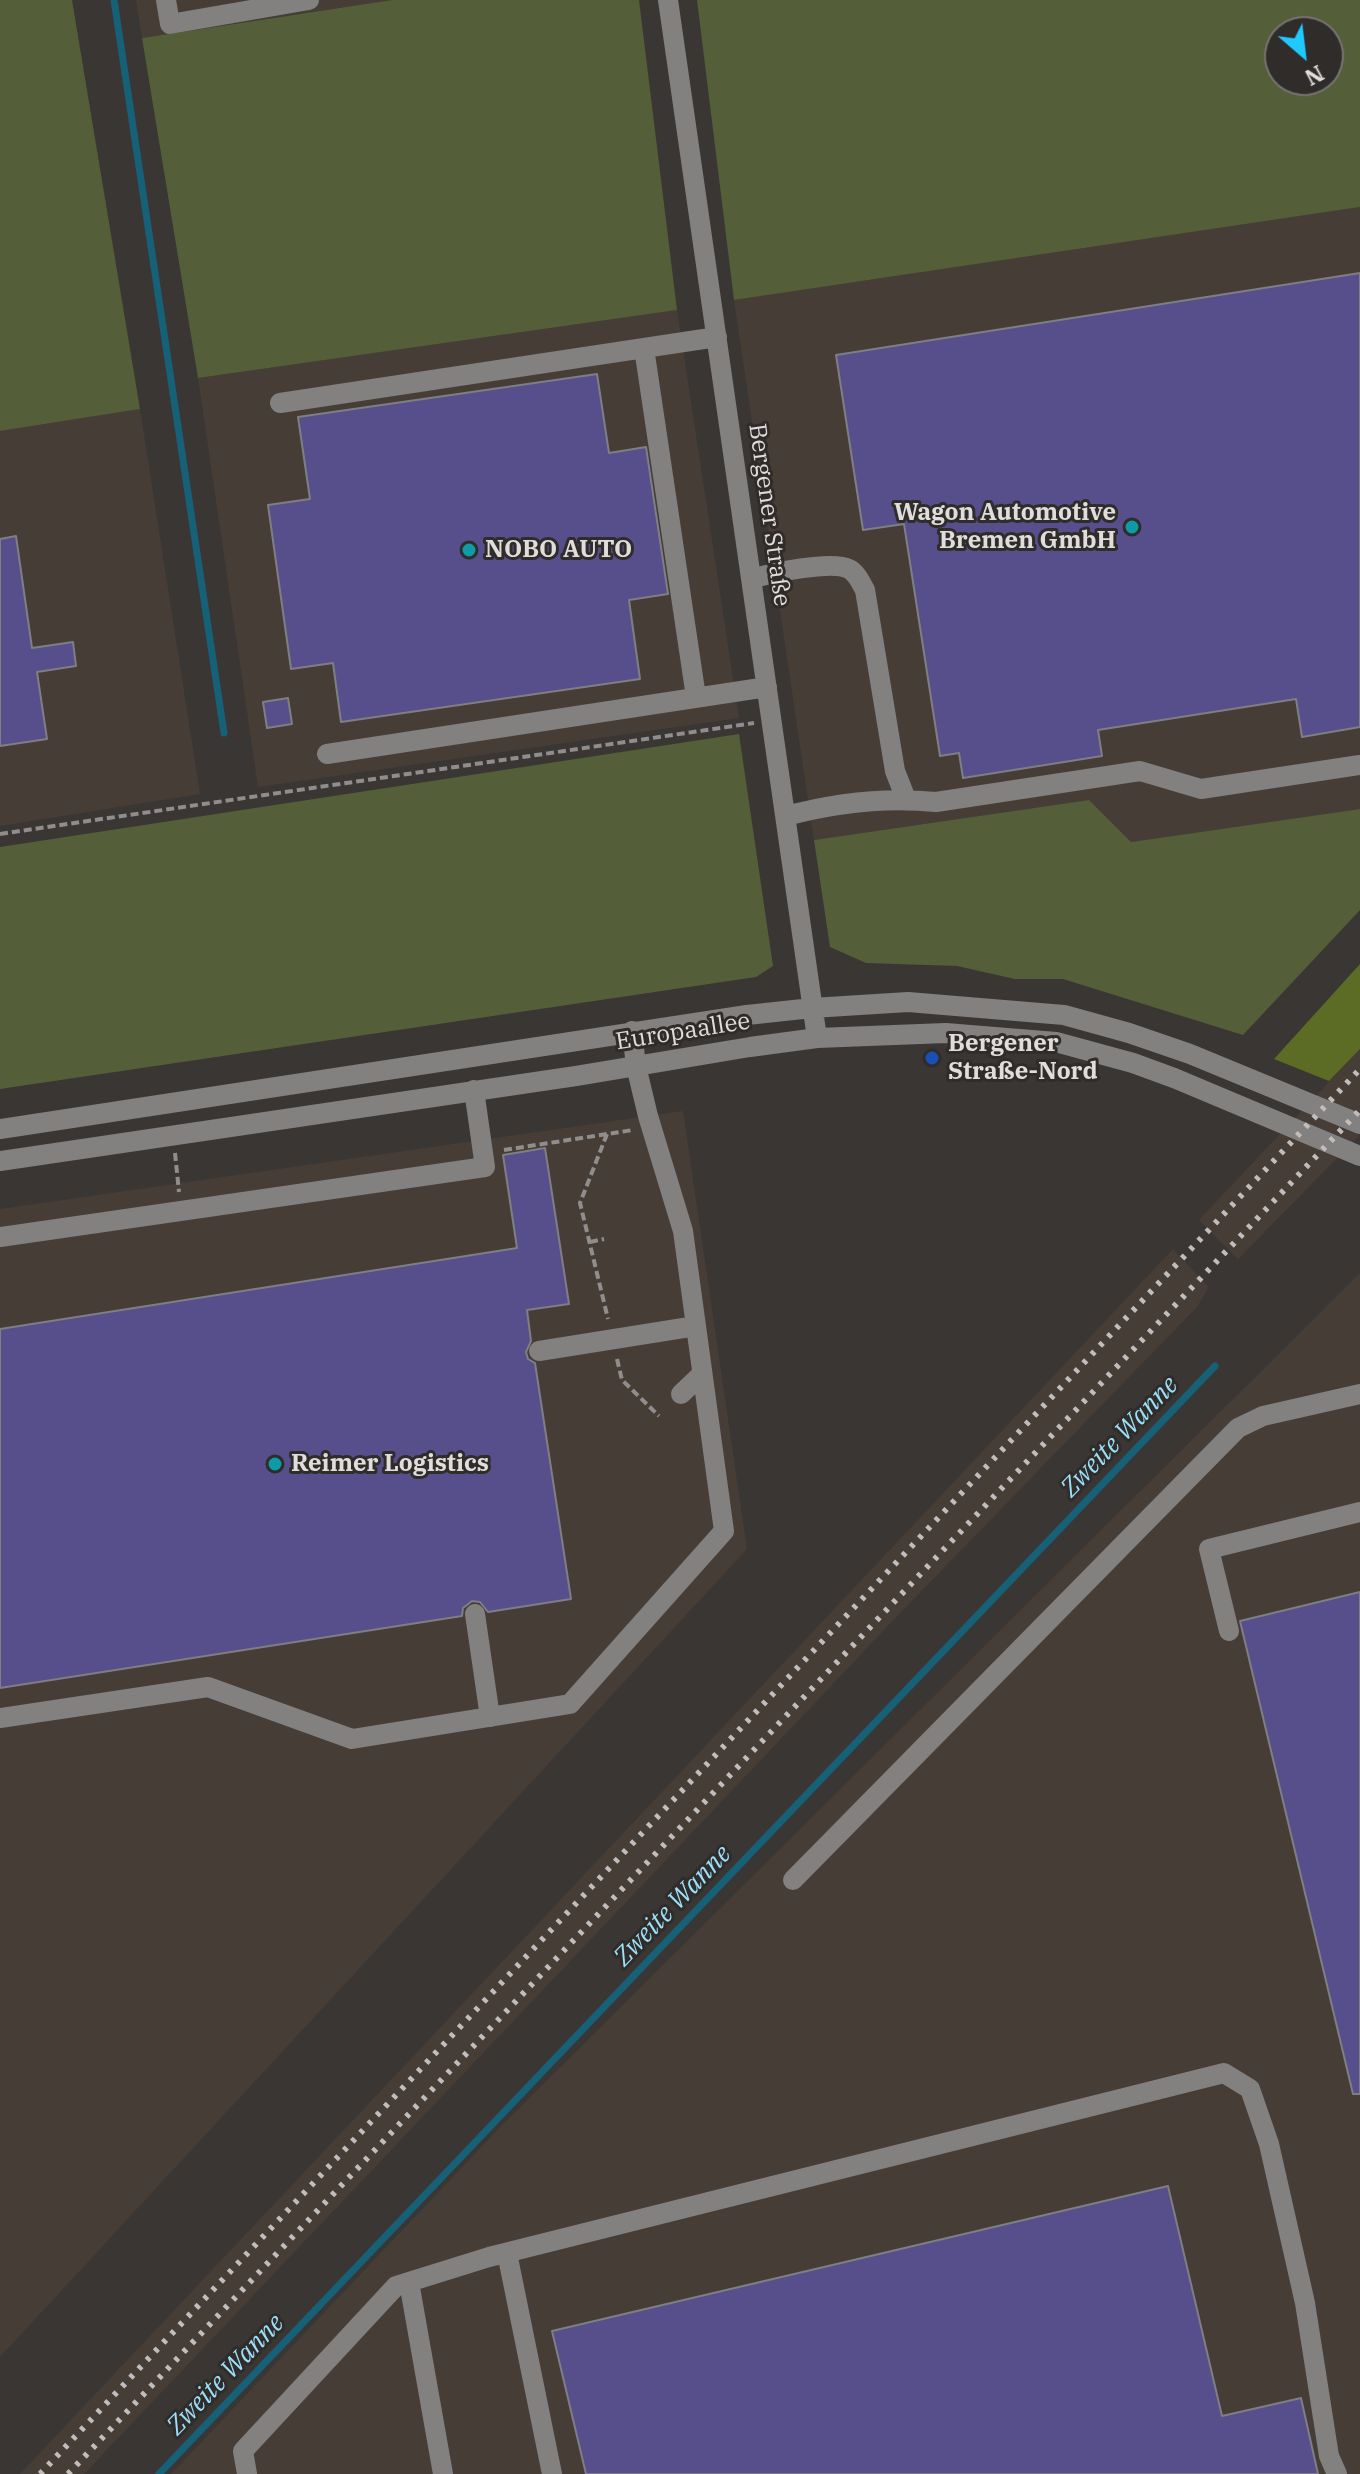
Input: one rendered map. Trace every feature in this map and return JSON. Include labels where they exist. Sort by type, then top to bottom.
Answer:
[{"type":"street","points":[[166,0],[170,24],[309,0]]},
{"type":"street","name":"Bergener Straße","points":[[668,0],[817,1038]]},
{"type":"street","points":[[280,403],[717,337]]},
{"type":"street","points":[[644,348],[696,697]]},
{"type":"street","points":[[752,579],[779,570],[833,567],[849,568],[858,578],[865,590],[895,771],[906,799]]},
{"type":"street","points":[[327,754],[767,687]]},
{"type":"street","points":[[786,816],[817,808],[906,799],[936,802],[1140,771],[1201,789],[1360,765]]},
{"type":"street","name":"Europaallee","points":[[0,1129],[632,1031],[812,1008],[908,1002],[1064,1015],[1190,1054],[1360,1124]]},
{"type":"street","points":[[0,1718],[208,1687],[352,1739],[570,1704],[724,1531],[683,1231],[636,1066],[632,1031]]},
{"type":"street","name":"Europaallee","points":[[0,1161],[817,1038],[946,1033],[1056,1042],[1133,1063],[1360,1156]]},
{"type":"street","points":[[574,1041],[576,1076]]},
{"type":"street","points":[[0,1237],[485,1167],[474,1090]]},
{"type":"street","points":[[539,1351],[696,1326]]},
{"type":"street","points":[[681,1394],[702,1374]]},
{"type":"street","points":[[793,1880],[1238,1428],[1263,1416],[1360,1394]]},
{"type":"street","points":[[1229,1631],[1209,1549],[1360,1512]]},
{"type":"street","points":[[475,1614],[490,1717]]},
{"type":"street","points":[[247,2474],[243,2451],[396,2286],[507,2253],[1224,2073],[1250,2089],[1269,2144],[1305,2303],[1329,2456],[1337,2474]]},
{"type":"street","points":[[507,2253],[552,2474]]},
{"type":"street","points":[[409,2282],[443,2474]]},
{"type":"path","points":[[0,834],[772,720]]},
{"type":"path","points":[[484,1153],[652,1127]]},
{"type":"path","points":[[607,1134],[580,1203],[622,1380],[659,1416]]},
{"type":"path","points":[[173,1135],[179,1187]]},
{"type":"path","points":[[590,1242],[604,1239]]},
{"type":"shaded area","points":[[136,0],[391,0],[142,38]]},
{"type":"shaded area","points":[[1360,207],[1360,809],[1131,842],[1089,800],[814,840],[734,300]]},
{"type":"shaded area","points":[[677,310],[739,718],[258,787],[198,378]]},
{"type":"shaded area","points":[[140,409],[200,794],[0,826],[0,431]]},
{"type":"shaded area","points":[[1360,1049],[1360,1135],[1238,1259],[1199,1220]]},
{"type":"shaded area","points":[[683,1111],[747,1549],[0,2357],[0,1209]]},
{"type":"shaded area","points":[[1173,1249],[1209,1287],[1197,1307],[904,1609],[84,2474],[20,2474]]},
{"type":"shaded area","points":[[1360,1273],[1360,2474],[171,2474],[503,2124]]},
{"type":"green space","points":[[0,0],[72,0],[140,409],[0,431]]},
{"type":"green space","points":[[392,0],[639,0],[677,310],[198,378],[142,38]]},
{"type":"green space","points":[[697,0],[1360,0],[1360,207],[734,300]]},
{"type":"green space","points":[[739,734],[773,966],[756,977],[0,1089],[0,847]]},
{"type":"green space","points":[[1089,800],[1131,842],[1360,809],[1360,910],[1243,1035],[1063,979],[1015,979],[957,966],[866,963],[830,947],[814,840]]},
{"type":"green space","points":[[1360,964],[1360,1049],[1329,1081],[1274,1059]]},
{"type":"building","name":"Wagon Automotive Bremen GmbH","points":[[1360,273],[1360,727],[1302,737],[1296,699],[1098,730],[1102,756],[963,778],[959,753],[940,756],[904,524],[863,530],[836,355]]},
{"type":"building","name":"NOBO AUTO","points":[[597,374],[609,453],[646,447],[668,594],[629,600],[640,679],[341,722],[333,663],[291,669],[268,505],[310,499],[298,417]]},
{"type":"building","points":[[16,536],[32,648],[73,642],[76,666],[37,672],[47,739],[0,746],[0,539]]},
{"type":"building","points":[[288,698],[292,724],[267,728],[263,702]]},
{"type":"building","name":"Reimer Logistics","points":[[545,1148],[569,1304],[527,1310],[531,1341],[526,1352],[528,1359],[535,1363],[571,1599],[488,1612],[480,1602],[472,1601],[463,1608],[462,1616],[0,1688],[0,1329],[517,1248],[503,1155]]},
{"type":"building","points":[[1360,1592],[1360,2094],[1353,2094],[1240,1621]]},
{"type":"building","points":[[1168,2186],[1222,2416],[1301,2398],[1318,2474],[586,2474],[552,2331]]},
{"type":"waterway","points":[[114,0],[224,733]]},
{"type":"waterway","name":"Zweite Wanne","points":[[159,2474],[1215,1366]]},
{"type":"railway","points":[[40,2474],[1360,1069]]},
{"type":"railway","points":[[68,2474],[1360,1110]]},
{"type":"place","name":"Wagon Automotive Bremen GmbH","points":[[1132,527]]},
{"type":"place","name":"NOBO AUTO","points":[[469,550]]},
{"type":"place","name":"Bergener Straße-Nord","points":[[932,1058]]},
{"type":"place","name":"Reimer Logistics","points":[[275,1464]]}]
